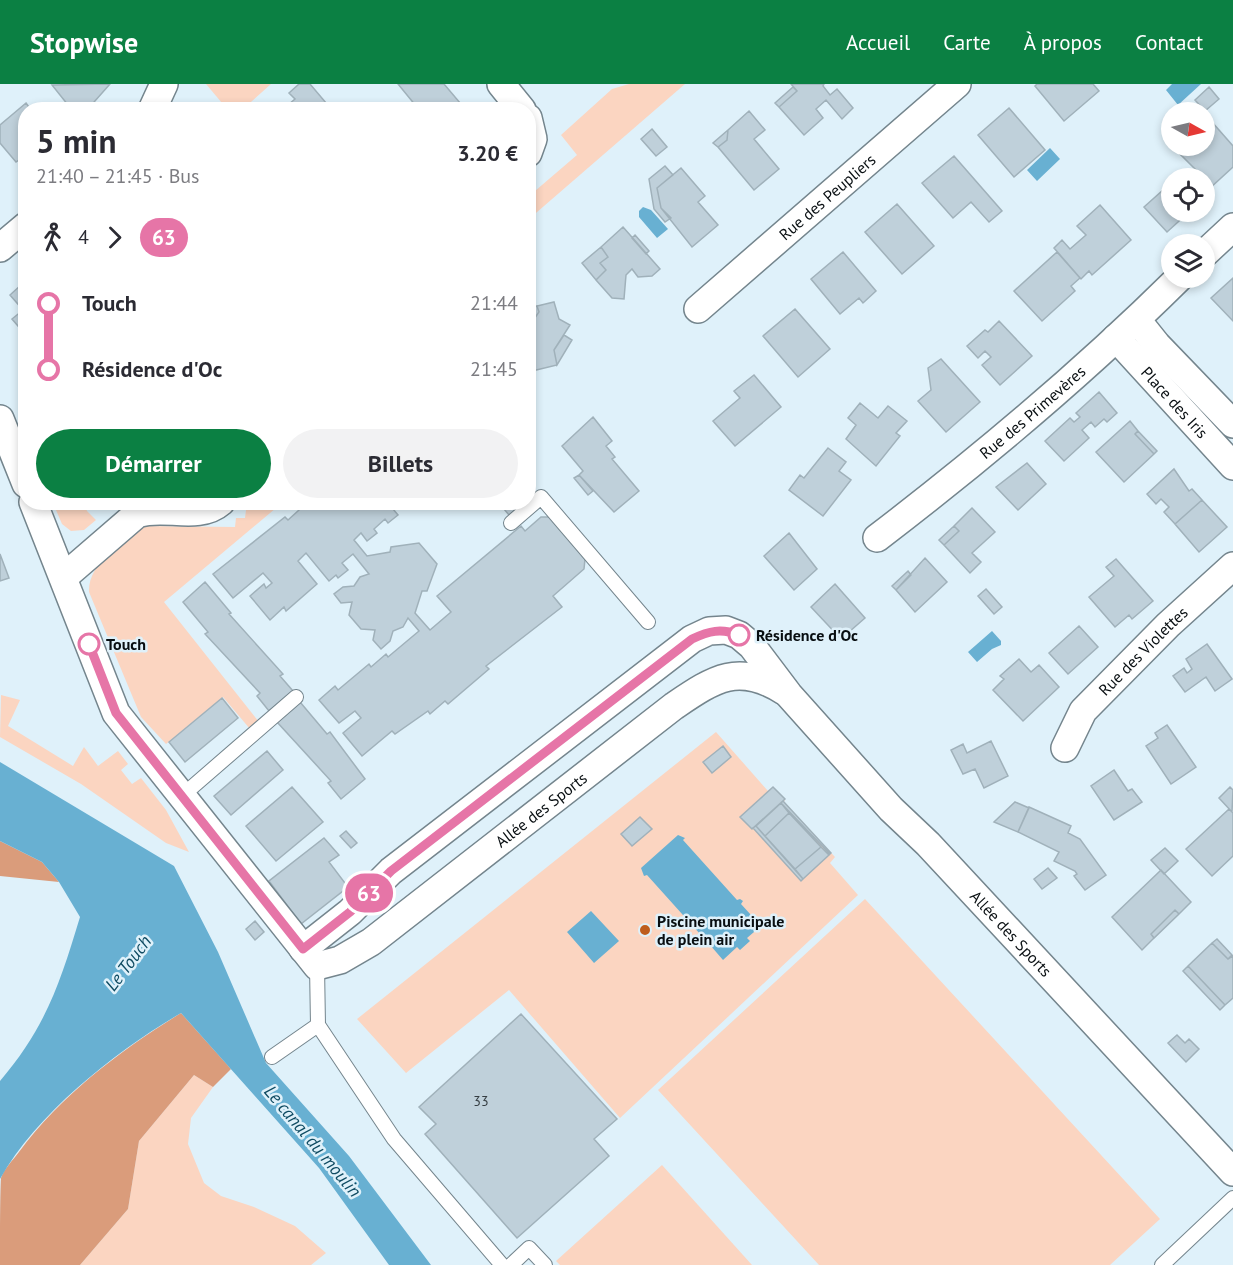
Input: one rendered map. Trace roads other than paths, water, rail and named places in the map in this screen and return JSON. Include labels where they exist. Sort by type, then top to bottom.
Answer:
[{"type":"street","points":[[156,102],[164,84]]},
{"type":"street","points":[[501,84],[516,102]]},
{"type":"street","name":"Rue des Peupliers","points":[[698,309],[957,84]]},
{"type":"street","points":[[1215,244],[1233,228]]},
{"type":"street","points":[[0,248],[18,233]]},
{"type":"street","name":"Rue des Primevères","points":[[877,538],[961,474],[1137,320],[1169,288]]},
{"type":"street","name":"Place des Iris","points":[[1137,320],[1157,345],[1233,424]]},
{"type":"street","name":"Place des Iris","points":[[1116,338],[1233,466]]},
{"type":"street","points":[[0,419],[18,464]]},
{"type":"street","points":[[36,510],[116,713],[310,957]]},
{"type":"street","points":[[64,577],[137,514],[148,511],[206,510]]},
{"type":"street","name":"Rue des Violettes","points":[[1065,748],[1083,711],[1168,625],[1233,566]]},
{"type":"street","name":"Allée des Sports","points":[[310,957],[391,871],[692,639],[709,631],[726,630],[739,635],[752,646],[789,695],[891,809],[928,844],[1233,1172]]},
{"type":"street","name":"Allée des Sports","points":[[310,957],[340,960],[372,942],[674,706],[710,682],[741,675],[758,677],[789,695]]},
{"type":"lane","points":[[536,501],[541,497],[648,622]]},
{"type":"lane","points":[[511,523],[526,510]]},
{"type":"lane","points":[[183,795],[297,697]]},
{"type":"lane","points":[[310,957],[318,1025],[394,1139],[502,1265]]},
{"type":"lane","points":[[272,1057],[318,1025]]},
{"type":"lane","points":[[1162,1265],[1233,1198]]},
{"type":"lane","points":[[511,1265],[529,1248],[544,1265]]},
{"type":"water","points":[[1172,84],[1201,84],[1181,102],[1176,102],[1166,90]]},
{"type":"water","points":[[1050,148],[1060,159],[1037,181],[1027,170]]},
{"type":"water","points":[[643,207],[651,210],[668,229],[657,238],[639,217],[639,211]]},
{"type":"water","points":[[992,631],[1001,641],[1001,645],[992,649],[977,662],[968,652]]},
{"type":"water","points":[[0,762],[174,866],[218,952],[266,1063],[349,1156],[431,1265],[389,1265],[319,1168],[181,1013],[130,1046],[56,1107],[16,1154],[0,1179],[0,1081],[29,1042],[50,1003],[66,963],[80,917],[59,882],[42,862],[0,841]]},
{"type":"water","points":[[678,835],[685,838],[683,840],[737,900],[743,901],[741,904],[761,926],[747,938],[750,941],[740,950],[737,947],[723,960],[704,938],[699,936],[700,934],[647,875],[644,876],[641,868]]},
{"type":"water","points":[[591,911],[619,941],[594,963],[567,932]]},
{"type":"place","name":"Résidence d'Oc","points":[[739,635]]},
{"type":"place","name":"Touch","points":[[89,644]]},
{"type":"place","name":"Piscine municipale de plein air","points":[[645,930]]},
{"type":"water label","name":"Le Touch","points":[[128,963]]},
{"type":"water label","name":"Le canal du moulin","points":[[313,1141]]}]
